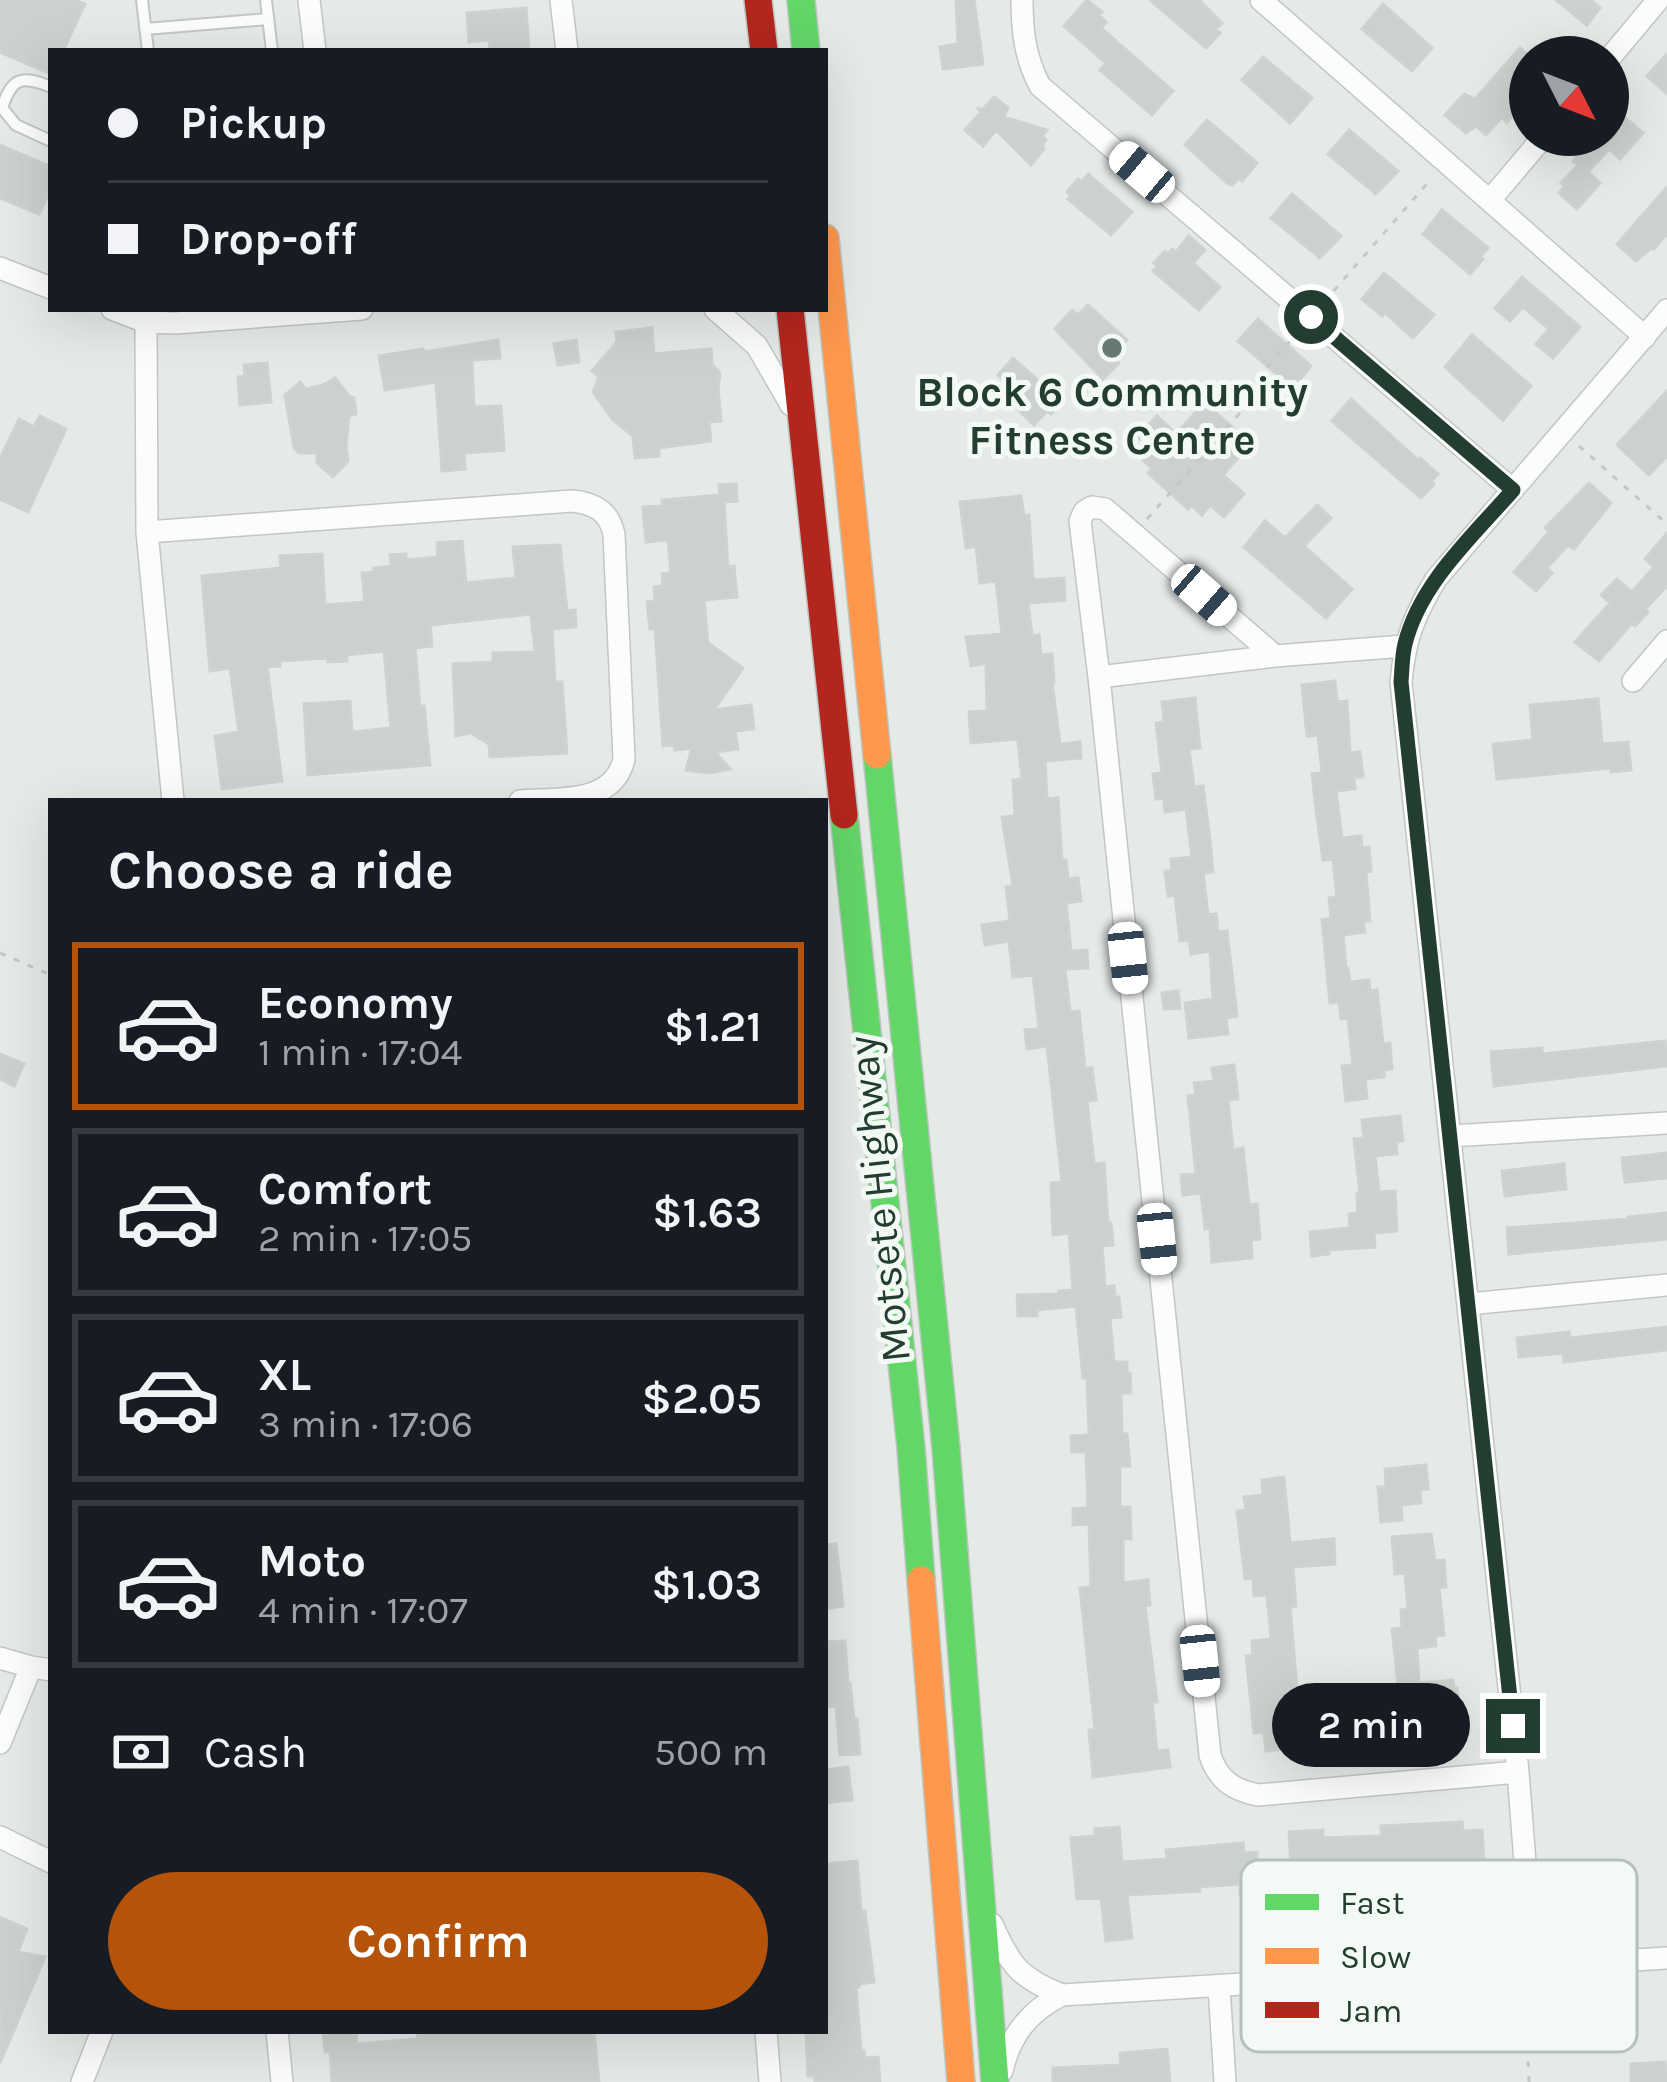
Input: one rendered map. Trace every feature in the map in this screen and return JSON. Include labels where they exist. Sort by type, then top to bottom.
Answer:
[{"type":"highway","points":[[758,0],[764,48]]},
{"type":"highway","points":[[801,0],[806,48]]},
{"type":"highway","name":"Motsete Highway","points":[[828,268],[946,1448],[997,2082]]},
{"type":"highway","name":"Motsete Highway","points":[[790,312],[911,1448],[961,2082]]},
{"type":"street","points":[[309,0],[315,48]]},
{"type":"street","points":[[561,0],[567,48]]},
{"type":"street","points":[[1022,0],[1022,37],[1040,86],[1513,490]]},
{"type":"street","points":[[1261,0],[1645,337]]},
{"type":"street","points":[[1627,36],[1658,0]]},
{"type":"street","points":[[1490,200],[1527,156]]},
{"type":"street","points":[[0,268],[48,287]]},
{"type":"street","points":[[1525,1860],[1401,682],[1404,646],[1436,579],[1667,310]]},
{"type":"street","points":[[172,798],[147,532],[145,408],[128,313],[175,322],[314,312]]},
{"type":"street","points":[[718,312],[757,346],[800,422]]},
{"type":"street","points":[[147,532],[572,501],[588,502],[601,510],[612,521],[614,535],[624,759],[622,772],[612,785],[586,796],[560,798]]},
{"type":"street","points":[[1275,656],[1105,509],[1092,507],[1084,512],[1080,521],[1210,1755],[1215,1770],[1239,1791],[1258,1795],[1518,1772]]},
{"type":"street","points":[[1633,681],[1667,641]]},
{"type":"street","points":[[1099,677],[1404,646]]},
{"type":"street","points":[[1450,1136],[1667,1124]]},
{"type":"street","points":[[1468,1304],[1667,1285]]},
{"type":"street","points":[[0,1658],[41,1668],[0,1743]]},
{"type":"street","points":[[0,1837],[48,1861]]},
{"type":"street","points":[[982,1902],[1001,1945],[1024,1977],[1062,1995]]},
{"type":"street","points":[[1637,1960],[1667,1958]]},
{"type":"street","points":[[997,2082],[1022,2023],[1041,2005],[1062,1995],[1241,1985]]},
{"type":"street","points":[[1219,1986],[1225,2082]]},
{"type":"street","points":[[82,2082],[101,2034]]},
{"type":"street","points":[[277,2034],[282,2082]]},
{"type":"street","points":[[766,2034],[770,2082]]},
{"type":"lane","points":[[142,0],[148,48]]},
{"type":"lane","points":[[266,0],[272,48]]},
{"type":"lane","points":[[146,29],[268,19]]},
{"type":"lane","points":[[48,86],[20,80],[8,88],[2,108],[16,125],[48,139]]},
{"type":"path","points":[[1134,534],[1240,413],[1247,390],[1446,162]]},
{"type":"path","points":[[1563,432],[1667,524]]},
{"type":"path","points":[[0,952],[48,974]]},
{"type":"path","points":[[1528,2052],[1529,2082]]},
{"type":"building","points":[[0,0],[85,4],[64,48],[48,48],[48,73],[0,52]]},
{"type":"building","points":[[956,0],[974,0],[983,64],[943,69],[940,47],[958,44]]},
{"type":"building","points":[[1087,0],[1102,12],[1099,15],[1106,22],[1101,28],[1173,91],[1152,115],[1100,70],[1106,63],[1064,26]]},
{"type":"building","points":[[1150,0],[1199,0],[1222,23],[1216,29],[1220,33],[1206,48]]},
{"type":"building","points":[[1556,0],[1591,0],[1600,8],[1587,25]]},
{"type":"building","points":[[1383,4],[1432,48],[1412,71],[1362,29]]},
{"type":"building","points":[[526,8],[529,48],[490,48],[489,40],[469,42],[467,13]]},
{"type":"building","points":[[1667,54],[1667,94],[1647,76]]},
{"type":"building","points":[[1263,57],[1312,98],[1290,123],[1242,80]]},
{"type":"building","points":[[1509,60],[1509,120],[1502,117],[1486,135],[1476,126],[1466,133],[1445,115],[1464,94],[1475,99]]},
{"type":"building","points":[[994,97],[1008,108],[1004,117],[1047,130],[1042,136],[1044,149],[1031,165],[996,130],[983,146],[965,130],[981,112],[977,108],[982,110]]},
{"type":"building","points":[[1207,120],[1257,163],[1242,181],[1227,183],[1185,145]]},
{"type":"building","points":[[1629,121],[1643,133],[1629,149]]},
{"type":"building","points":[[1349,130],[1398,171],[1376,194],[1328,154]]},
{"type":"building","points":[[0,145],[48,166],[48,195],[39,214],[0,198]]},
{"type":"building","points":[[1577,156],[1603,156],[1588,172],[1600,183],[1577,209],[1559,193],[1561,183],[1578,165],[1573,161]]},
{"type":"building","points":[[1088,174],[1132,212],[1111,235],[1068,199],[1067,192]]},
{"type":"building","points":[[1667,187],[1667,234],[1636,261],[1617,244]]},
{"type":"building","points":[[1292,194],[1341,236],[1320,258],[1271,218]]},
{"type":"building","points":[[1442,210],[1488,248],[1470,274],[1423,234]]},
{"type":"building","points":[[1189,236],[1205,250],[1193,263],[1220,287],[1199,310],[1153,271],[1165,251],[1176,252]]},
{"type":"building","points":[[1384,273],[1434,315],[1413,338],[1362,299]]},
{"type":"building","points":[[1522,277],[1580,327],[1553,358],[1536,344],[1549,329],[1523,307],[1510,321],[1495,308]]},
{"type":"building","points":[[1088,305],[1127,340],[1114,354],[1119,363],[1103,379],[1055,329],[1072,310],[1078,315]]},
{"type":"building","points":[[1258,319],[1311,366],[1293,388],[1238,341]]},
{"type":"building","points":[[652,328],[654,354],[711,349],[712,364],[720,373],[721,421],[709,422],[711,441],[659,448],[659,456],[635,458],[633,436],[612,419],[593,392],[599,377],[592,371],[617,342],[616,332]]},
{"type":"building","points":[[1472,335],[1531,386],[1503,420],[1445,367]]},
{"type":"building","points":[[498,340],[500,358],[472,360],[474,407],[501,406],[504,450],[464,453],[465,469],[442,471],[436,382],[385,390],[379,356]]},
{"type":"building","points":[[576,340],[579,362],[558,365],[554,344]]},
{"type":"building","points":[[1013,358],[1065,398],[1034,425],[998,390],[1006,382],[998,375]]},
{"type":"building","points":[[267,363],[271,402],[240,405],[238,377],[245,376],[244,365]]},
{"type":"building","points":[[335,378],[354,398],[356,414],[349,416],[348,461],[333,477],[317,463],[317,453],[299,453],[294,448],[285,395],[300,382],[306,389]]},
{"type":"building","points":[[1667,391],[1667,456],[1649,475],[1617,445]]},
{"type":"building","points":[[1351,399],[1438,474],[1421,498],[1332,421]]},
{"type":"building","points":[[1204,403],[1251,443],[1223,475],[1244,494],[1224,517],[1210,505],[1202,515],[1191,505],[1188,509],[1148,473],[1152,469],[1142,459],[1151,449],[1138,437],[1157,416],[1176,434]]},
{"type":"building","points":[[40,416],[66,429],[28,512],[0,499],[0,459],[19,419],[34,427]]},
{"type":"building","points":[[1589,483],[1611,503],[1574,549],[1568,545],[1547,568],[1552,573],[1536,591],[1514,572],[1549,532],[1545,528]]},
{"type":"building","points":[[736,484],[737,501],[724,502],[728,567],[734,566],[737,597],[704,600],[708,643],[743,668],[714,710],[751,705],[754,729],[735,731],[738,749],[715,752],[730,769],[686,770],[692,748],[663,746],[655,628],[650,629],[647,602],[655,601],[654,587],[663,586],[662,574],[671,573],[668,540],[646,542],[643,507],[663,506],[662,500],[720,495],[719,485]]},
{"type":"building","points":[[1021,496],[1024,516],[1029,515],[1033,580],[1064,578],[1065,600],[1028,603],[1032,636],[1039,635],[1041,655],[1052,654],[1060,744],[1080,742],[1081,758],[1045,761],[1047,799],[1058,798],[1062,860],[1066,860],[1068,879],[1078,878],[1081,901],[1066,903],[1071,951],[1087,950],[1088,968],[1065,969],[1070,1012],[1079,1011],[1085,1068],[1092,1068],[1096,1100],[1087,1101],[1094,1164],[1104,1163],[1113,1245],[1102,1246],[1105,1287],[1114,1286],[1121,1317],[1110,1318],[1114,1362],[1127,1362],[1130,1373],[1131,1393],[1121,1393],[1122,1434],[1127,1434],[1130,1466],[1120,1466],[1120,1507],[1130,1507],[1131,1539],[1123,1539],[1123,1583],[1148,1580],[1150,1605],[1145,1606],[1157,1702],[1152,1702],[1157,1751],[1168,1750],[1170,1767],[1093,1777],[1089,1730],[1095,1730],[1080,1588],[1091,1587],[1089,1524],[1073,1525],[1073,1509],[1088,1508],[1086,1452],[1072,1452],[1071,1436],[1089,1435],[1087,1378],[1083,1378],[1076,1306],[1018,1316],[1017,1295],[1073,1290],[1069,1233],[1053,1235],[1051,1183],[1062,1182],[1047,1046],[1027,1049],[1025,1030],[1039,1029],[1033,975],[1013,977],[1009,941],[985,945],[982,925],[1010,921],[1006,887],[1013,886],[1002,817],[1015,816],[1013,780],[1022,779],[1018,739],[971,743],[969,712],[987,711],[986,663],[971,666],[966,637],[1002,634],[996,581],[980,583],[976,546],[966,548],[960,502]]},
{"type":"building","points":[[1317,505],[1331,518],[1304,546],[1352,589],[1326,618],[1244,547],[1265,521],[1285,538]]},
{"type":"building","points":[[1667,533],[1667,586],[1599,661],[1575,642],[1610,603],[1601,595],[1617,579],[1632,592],[1654,567],[1645,559]]},
{"type":"building","points":[[462,541],[466,583],[516,578],[513,547],[560,545],[567,611],[575,610],[576,627],[552,629],[567,753],[490,757],[489,744],[471,733],[456,736],[453,664],[493,662],[493,653],[535,652],[531,614],[430,625],[432,646],[415,648],[430,765],[308,775],[304,704],[350,701],[352,732],[391,728],[384,651],[346,655],[347,661],[279,661],[280,666],[267,667],[282,781],[222,789],[215,736],[239,732],[230,668],[210,671],[202,576],[281,568],[280,556],[322,554],[325,605],[365,602],[362,573],[391,566],[390,555],[406,554],[406,560],[438,557],[437,543]]},
{"type":"building","points":[[1335,681],[1337,702],[1347,701],[1350,753],[1360,752],[1363,777],[1354,777],[1355,789],[1336,791],[1342,838],[1361,836],[1362,848],[1369,847],[1371,871],[1366,872],[1370,921],[1363,921],[1365,932],[1343,935],[1346,968],[1350,982],[1369,980],[1370,991],[1377,990],[1383,1044],[1390,1043],[1392,1069],[1384,1070],[1384,1077],[1365,1079],[1367,1098],[1346,1101],[1342,1066],[1353,1065],[1348,1018],[1341,1019],[1339,1002],[1330,1003],[1322,920],[1331,918],[1329,898],[1337,897],[1333,859],[1323,860],[1312,774],[1322,773],[1318,735],[1307,736],[1302,685]]},
{"type":"building","points":[[1195,698],[1200,748],[1189,749],[1194,787],[1203,786],[1210,840],[1213,872],[1203,873],[1208,915],[1216,914],[1218,932],[1227,931],[1237,1016],[1226,1018],[1228,1034],[1189,1038],[1185,1003],[1213,999],[1210,951],[1191,954],[1189,940],[1180,941],[1175,895],[1168,896],[1165,871],[1172,871],[1171,859],[1192,857],[1186,809],[1165,812],[1164,798],[1156,799],[1153,774],[1162,773],[1156,723],[1164,722],[1162,702]]},
{"type":"building","points":[[1598,699],[1602,744],[1628,742],[1631,770],[1497,779],[1493,744],[1533,740],[1530,705]]},
{"type":"building","points":[[1178,991],[1180,1008],[1164,1009],[1162,993]]},
{"type":"building","points":[[1665,1041],[1667,1066],[1494,1086],[1491,1052],[1542,1048],[1542,1054]]},
{"type":"building","points":[[0,1054],[24,1064],[14,1086],[0,1079]]},
{"type":"building","points":[[1234,1065],[1238,1099],[1228,1100],[1233,1150],[1243,1148],[1249,1205],[1257,1204],[1260,1239],[1251,1240],[1252,1258],[1212,1262],[1201,1193],[1183,1195],[1181,1175],[1196,1174],[1188,1096],[1196,1095],[1194,1083],[1214,1081],[1212,1068]]},
{"type":"building","points":[[1400,1116],[1403,1141],[1396,1142],[1397,1154],[1375,1156],[1379,1192],[1395,1191],[1397,1231],[1374,1233],[1375,1247],[1328,1250],[1329,1254],[1312,1256],[1310,1232],[1350,1228],[1349,1214],[1358,1213],[1354,1139],[1364,1138],[1362,1120]]},
{"type":"building","points":[[1667,1153],[1667,1178],[1625,1182],[1622,1158]]},
{"type":"building","points":[[1564,1164],[1566,1189],[1505,1196],[1502,1171]]},
{"type":"building","points":[[1667,1213],[1667,1239],[1509,1254],[1507,1228]]},
{"type":"building","points":[[1667,1327],[1667,1350],[1564,1362],[1563,1353],[1519,1357],[1517,1338],[1569,1332],[1570,1338]]},
{"type":"building","points":[[1426,1465],[1428,1489],[1420,1490],[1421,1503],[1401,1505],[1402,1520],[1381,1522],[1378,1487],[1386,1487],[1385,1469]]},
{"type":"building","points":[[1284,1477],[1290,1543],[1334,1539],[1335,1564],[1293,1567],[1296,1606],[1290,1607],[1299,1712],[1294,1712],[1297,1748],[1266,1751],[1264,1732],[1254,1733],[1246,1656],[1253,1655],[1252,1641],[1271,1639],[1267,1595],[1254,1596],[1253,1578],[1245,1579],[1237,1511],[1246,1510],[1244,1497],[1263,1495],[1262,1480]]},
{"type":"building","points":[[1431,1534],[1435,1561],[1444,1560],[1446,1587],[1439,1587],[1444,1635],[1435,1636],[1436,1646],[1417,1648],[1419,1683],[1453,1680],[1459,1711],[1449,1712],[1450,1731],[1418,1735],[1415,1701],[1400,1702],[1392,1629],[1402,1628],[1401,1610],[1408,1609],[1405,1573],[1395,1574],[1392,1537]]},
{"type":"building","points":[[836,1544],[843,1606],[828,1608],[828,1545]]},
{"type":"building","points":[[845,1641],[860,1754],[840,1755],[836,1706],[828,1707],[828,1642]]},
{"type":"building","points":[[848,1767],[852,1800],[828,1803],[828,1770]]},
{"type":"building","points":[[1462,1822],[1463,1831],[1482,1830],[1484,1860],[1291,1860],[1289,1832],[1323,1830],[1323,1838],[1382,1836],[1381,1826]]},
{"type":"building","points":[[1119,1827],[1122,1862],[1167,1859],[1166,1850],[1243,1843],[1244,1853],[1257,1852],[1257,1860],[1241,1860],[1241,1894],[1240,1884],[1127,1895],[1132,1938],[1106,1941],[1101,1898],[1077,1899],[1071,1838]]},
{"type":"building","points":[[857,1861],[874,1982],[856,1987],[861,2051],[865,2058],[878,2057],[880,2082],[815,2082],[814,2076],[808,2076],[806,2034],[828,2034],[828,1864]]},
{"type":"building","points":[[0,1917],[27,1929],[18,1952],[45,1957],[0,2063]]},
{"type":"building","points":[[323,2034],[356,2034],[357,2044],[418,2039],[417,2034],[594,2034],[599,2082],[332,2082],[330,2051],[325,2052]]},
{"type":"building","points":[[1167,2049],[1170,2082],[1053,2082],[1053,2068],[1121,2065],[1120,2053]]},
{"type":"building","points":[[1665,2062],[1666,2082],[1631,2082],[1631,2064]]},
{"type":"traffic: fast","points":[[801,0],[806,48]]},
{"type":"traffic: fast","points":[[877,755],[946,1448],[995,2082]]},
{"type":"traffic: fast","points":[[844,815],[921,1580]]},
{"type":"traffic: slow","points":[[828,268],[877,755]]},
{"type":"traffic: slow","points":[[921,1580],[961,2082]]},
{"type":"traffic: jam","points":[[758,0],[764,48]]},
{"type":"traffic: jam","points":[[790,312],[844,815]]},
{"type":"place","name":"Block 6 Community Fitness Centre","points":[[1112,348]]},
{"type":"route","points":[[1311,317],[1513,490],[1436,579],[1419,608],[1404,646],[1401,682],[1513,1726]]}]
